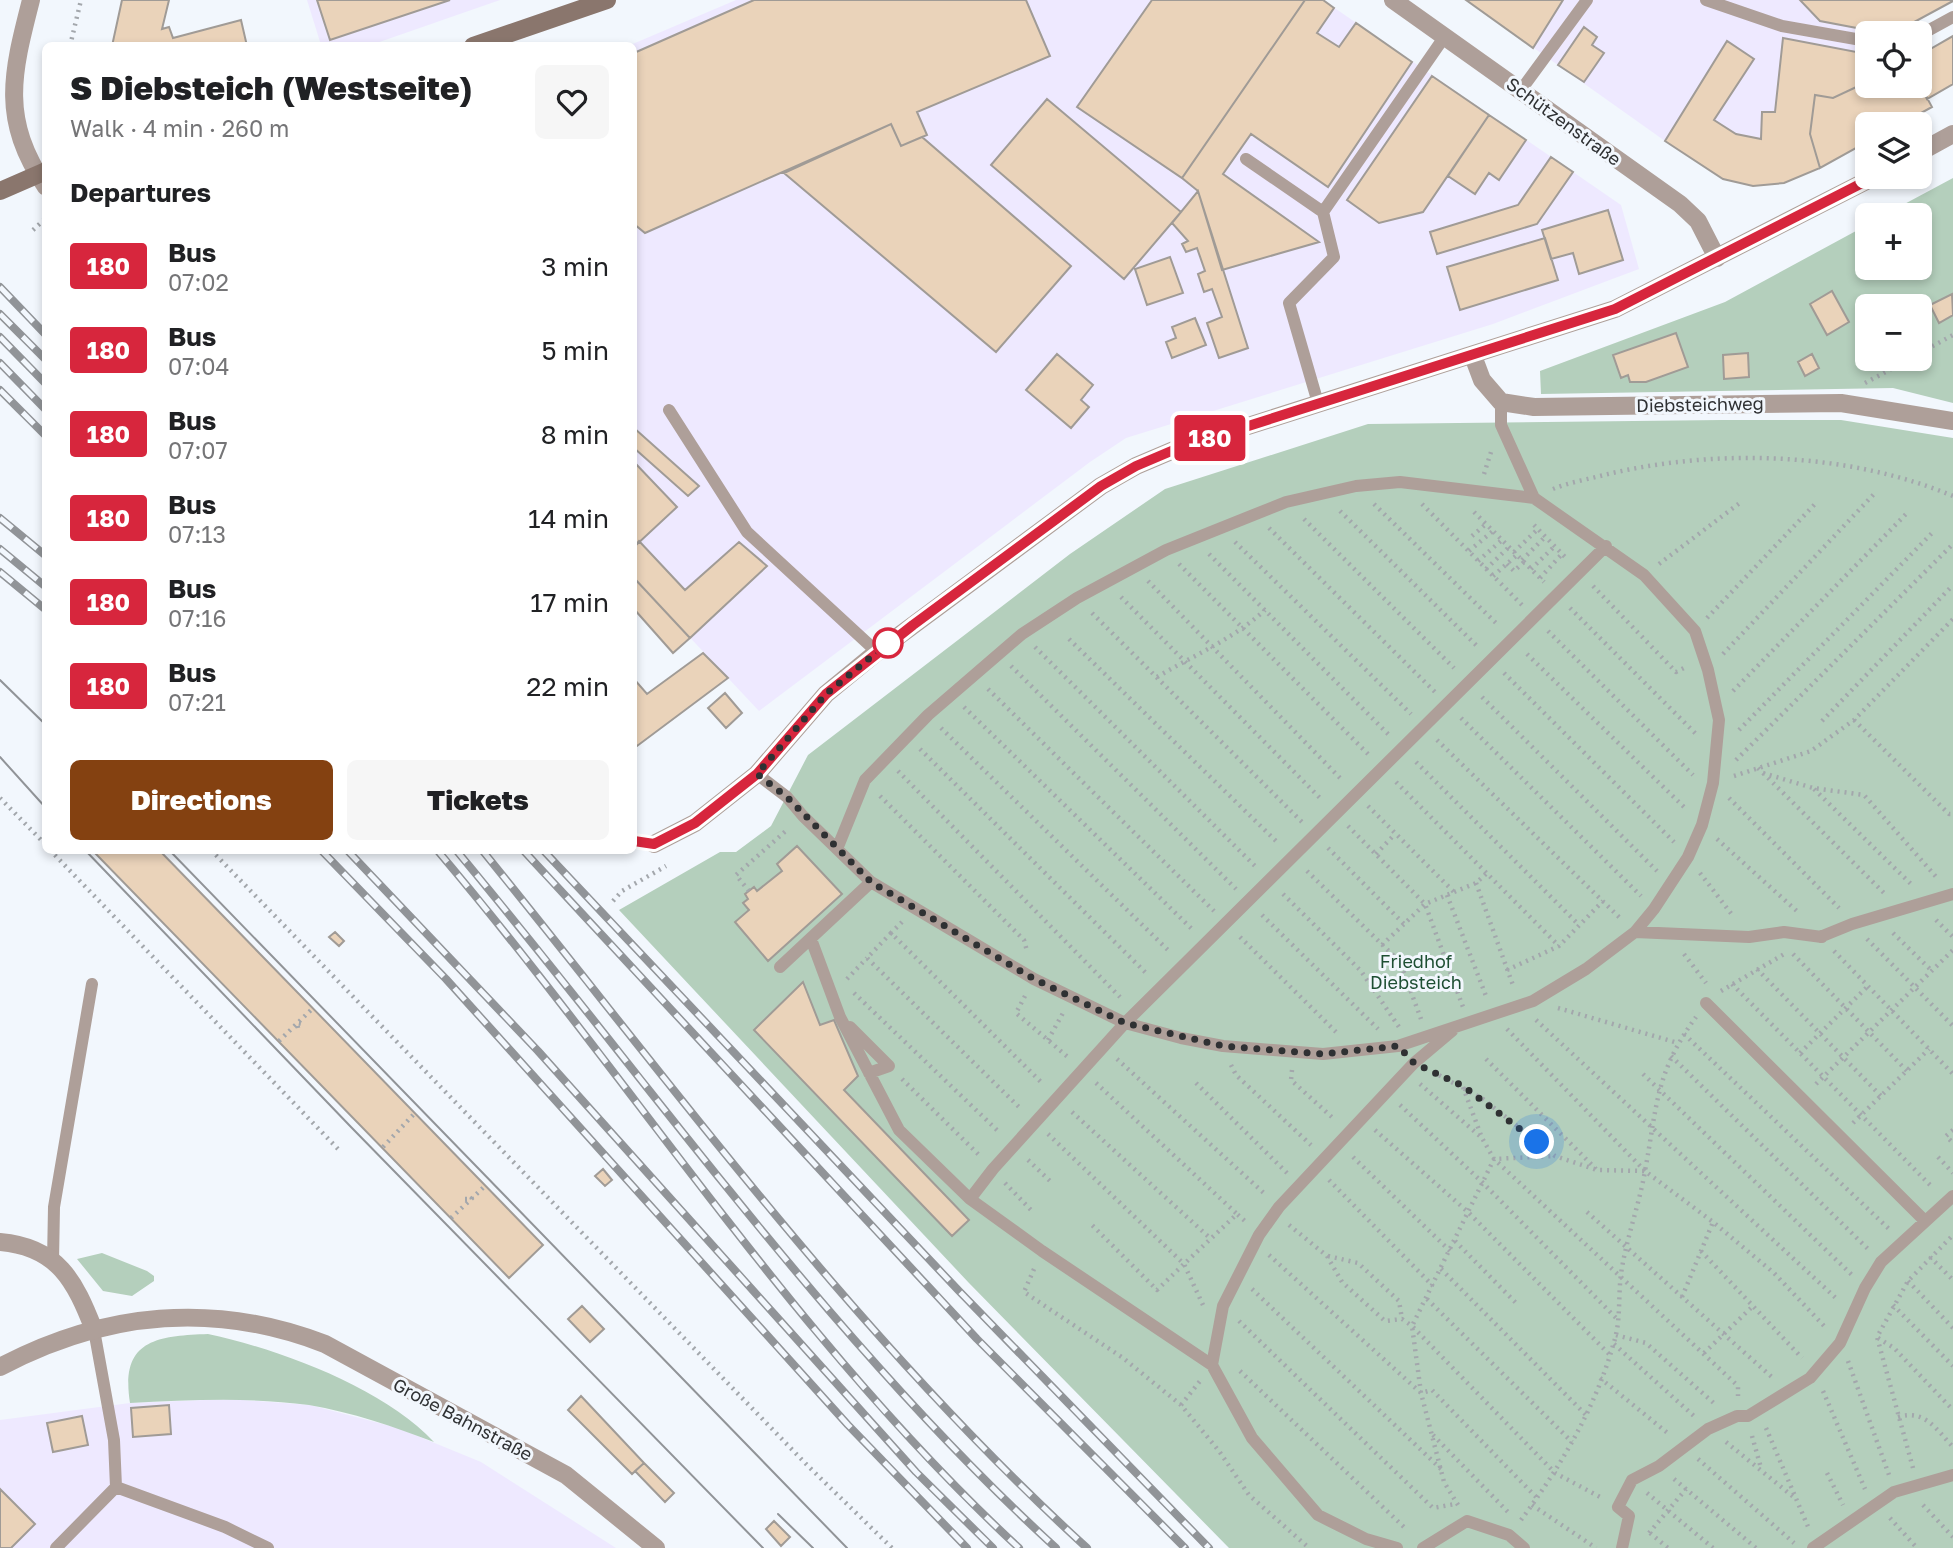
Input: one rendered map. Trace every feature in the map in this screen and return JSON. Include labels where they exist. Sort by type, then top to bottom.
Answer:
[{"type":"street","points":[[0,191],[42,177],[16,131],[11,103],[12,72],[31,0]]},
{"type":"street","points":[[485,42],[607,0]]},
{"type":"street","name":"Schützenstraße","points":[[1393,0],[1680,204],[1698,220],[1717,258]]},
{"type":"street","points":[[1932,145],[1953,134]]},
{"type":"street","points":[[654,844],[695,823],[757,774],[826,694],[877,652],[1101,486],[1136,466],[1176,449],[1615,309],[1855,187]]},
{"type":"street","points":[[1473,356],[1482,380],[1501,402]]},
{"type":"street","name":"Diebsteichweg","points":[[1501,402],[1534,407],[1841,403],[1953,421]]},
{"type":"street","points":[[0,1242],[16,1244],[53,1261],[74,1283],[94,1330]]},
{"type":"street","name":"Große Bahnstraße","points":[[0,1367],[59,1340],[94,1330],[171,1317],[226,1317],[253,1321],[325,1343],[566,1475],[656,1548]]},
{"type":"lane","points":[[1521,90],[1587,0]]},
{"type":"lane","points":[[1706,0],[1782,26],[1855,39]]},
{"type":"lane","points":[[1932,28],[1953,17]]},
{"type":"lane","points":[[1323,212],[1445,36]]},
{"type":"lane","points":[[1246,159],[1323,212],[1334,257],[1289,303],[1318,403]]},
{"type":"lane","points":[[1501,402],[1501,425],[1534,498]]},
{"type":"lane","points":[[669,410],[747,532],[877,652]]},
{"type":"lane","points":[[757,774],[787,797],[803,816],[871,882],[1034,979],[1125,1023],[1223,1046],[1293,1052],[1356,1052],[1409,1042],[1527,1004],[1586,969],[1635,932],[1654,909],[1688,857],[1702,825],[1713,783],[1719,720],[1708,670],[1695,631],[1644,575],[1534,498],[1400,482],[1356,486],[1286,502],[1166,550],[1077,598],[1022,634],[928,715],[865,780],[838,849]]},
{"type":"lane","points":[[970,1199],[993,1169],[1125,1023],[1606,547]]},
{"type":"lane","points":[[780,967],[871,882]]},
{"type":"lane","points":[[1635,932],[1749,937],[1784,932],[1822,937],[1853,924],[1902,911],[1952,893]]},
{"type":"lane","points":[[811,939],[840,1017],[899,1130],[970,1199],[1042,1251],[1212,1365],[1252,1438],[1318,1515],[1366,1539],[1397,1548]]},
{"type":"lane","points":[[53,1261],[54,1207],[92,984]]},
{"type":"lane","points":[[1706,1003],[1924,1220]]},
{"type":"lane","points":[[840,1017],[889,1066],[869,1073]]},
{"type":"lane","points":[[1212,1365],[1217,1326],[1223,1306],[1257,1239],[1277,1210],[1337,1142],[1410,1068],[1463,1025]]},
{"type":"lane","points":[[1622,1548],[1629,1516],[1618,1507],[1632,1480],[1659,1466],[1708,1429],[1730,1418],[1753,1412],[1810,1378],[1840,1343],[1865,1288],[1881,1262],[1950,1199]]},
{"type":"lane","points":[[56,1548],[116,1487],[114,1440],[94,1330]]},
{"type":"lane","points":[[1815,1547],[1907,1488],[1953,1475]]},
{"type":"lane","points":[[116,1487],[225,1527],[268,1548]]},
{"type":"lane","points":[[1424,1547],[1467,1521],[1509,1535],[1524,1548]]},
{"type":"lane","points":[[1509,1535],[1519,1523]]},
{"type":"path","points":[[71,42],[81,0]]},
{"type":"path","points":[[33,230],[42,222]]},
{"type":"path","points":[[1932,347],[1953,335]]},
{"type":"path","points":[[1841,403],[1854,389],[1888,371]]},
{"type":"path","points":[[1478,492],[1501,425]]},
{"type":"path","points":[[1534,498],[1558,487],[1642,466],[1711,458],[1835,464],[1914,480],[1953,496]]},
{"type":"path","points":[[1400,482],[1703,786],[1760,771],[1811,751],[1854,720],[1953,619]]},
{"type":"path","points":[[1356,486],[1702,825],[1822,937],[1953,1073]]},
{"type":"path","points":[[1451,489],[1716,754],[1933,532]]},
{"type":"path","points":[[1708,670],[1874,494]]},
{"type":"path","points":[[1644,575],[1741,502]]},
{"type":"path","points":[[1695,631],[1815,504]]},
{"type":"path","points":[[1716,710],[1907,513]]},
{"type":"path","points":[[1472,536],[1486,524]]},
{"type":"path","points":[[1493,576],[1538,529]]},
{"type":"path","points":[[1469,551],[1493,531]]},
{"type":"path","points":[[1507,564],[1514,571],[1545,537]]},
{"type":"path","points":[[1478,561],[1502,540]]},
{"type":"path","points":[[1713,783],[1953,544]]},
{"type":"path","points":[[1531,569],[1555,546]]},
{"type":"path","points":[[1486,569],[1509,547]]},
{"type":"path","points":[[1166,550],[1559,946]]},
{"type":"path","points":[[1541,578],[1562,554]]},
{"type":"path","points":[[1135,566],[1213,649],[1454,892]]},
{"type":"path","points":[[1106,582],[1425,904],[1463,1025]]},
{"type":"path","points":[[1822,720],[1953,585]]},
{"type":"path","points":[[1077,598],[1404,924]]},
{"type":"path","points":[[1157,677],[1184,661],[1213,649],[1244,629],[1265,610]]},
{"type":"path","points":[[1022,634],[1361,971],[1409,1042]]},
{"type":"path","points":[[1069,639],[1400,962],[1428,1036]]},
{"type":"path","points":[[998,653],[1377,1026]]},
{"type":"path","points":[[973,674],[1356,1052]]},
{"type":"path","points":[[951,694],[1206,943]]},
{"type":"path","points":[[928,715],[1183,965]]},
{"type":"path","points":[[1854,720],[1942,807],[1953,814]]},
{"type":"path","points":[[907,736],[1161,988]]},
{"type":"path","points":[[886,759],[1136,1012]]},
{"type":"path","points":[[1760,771],[1813,788],[1864,795],[1952,893]]},
{"type":"path","points":[[1760,771],[1902,911]]},
{"type":"path","points":[[865,780],[1024,940],[1034,979],[1016,1013],[1083,1070],[1237,1214],[1257,1239],[1421,1393]]},
{"type":"path","points":[[1713,783],[1953,1026]]},
{"type":"path","points":[[1813,788],[1928,901]]},
{"type":"path","points":[[0,798],[42,841]]},
{"type":"path","points":[[749,891],[736,876],[803,816]]},
{"type":"path","points":[[1376,854],[1395,834]]},
{"type":"path","points":[[54,854],[339,1150]]},
{"type":"path","points":[[215,854],[798,1456],[892,1548]]},
{"type":"path","points":[[1688,857],[1749,937]]},
{"type":"path","points":[[613,901],[622,891],[666,866]]},
{"type":"path","points":[[1382,945],[1425,904],[1476,883],[1487,873]]},
{"type":"path","points":[[1476,883],[1507,970],[1527,1004],[1650,1125],[1853,1313]]},
{"type":"path","points":[[1447,895],[1493,1016],[1645,1171],[1713,1222],[1774,1273],[1840,1343],[1907,1488],[1953,1537]]},
{"type":"path","points":[[1507,970],[1559,946],[1603,901]]},
{"type":"path","points":[[915,908],[844,983],[1050,1181]]},
{"type":"path","points":[[1878,917],[1931,971]]},
{"type":"path","points":[[891,933],[1057,1098],[1211,1239]]},
{"type":"path","points":[[1668,934],[1706,982],[1706,1003]]},
{"type":"path","points":[[1433,1435],[1519,1523],[1555,1473],[1572,1442],[1586,1415],[1614,1344],[1619,1320],[1621,1276],[1645,1171],[1650,1125],[1671,1056],[1706,1003],[1757,969],[1822,937]]},
{"type":"path","points":[[1801,1098],[1953,950]]},
{"type":"path","points":[[1790,951],[1907,1071]]},
{"type":"path","points":[[1946,956],[1953,963]]},
{"type":"path","points":[[867,958],[1184,1264],[1198,1298],[1217,1326]]},
{"type":"path","points":[[1757,969],[1881,1096]]},
{"type":"path","points":[[1732,984],[1861,1115],[1950,1199]]},
{"type":"path","points":[[1800,1053],[1868,986]]},
{"type":"path","points":[[1048,1040],[1072,998]]},
{"type":"path","points":[[1527,1004],[1678,1043]]},
{"type":"path","points":[[279,1041],[299,1025],[312,1009]]},
{"type":"path","points":[[1684,1034],[1901,1241]]},
{"type":"path","points":[[1104,1046],[1327,1256],[1342,1282],[1385,1321],[1402,1319],[1412,1326],[1555,1473],[1618,1507]]},
{"type":"path","points":[[1223,1046],[1236,1075],[1433,1286]]},
{"type":"path","points":[[1840,1136],[1929,1049]]},
{"type":"path","points":[[1293,1052],[1291,1080],[1348,1131]]},
{"type":"path","points":[[1671,1056],[1881,1262]]},
{"type":"path","points":[[1486,1059],[1597,1170]]},
{"type":"path","points":[[889,1066],[1031,1210]]},
{"type":"path","points":[[1410,1068],[1463,1086],[1555,1156],[1597,1170],[1645,1171]]},
{"type":"path","points":[[1410,1068],[1482,1138]]},
{"type":"path","points":[[1643,1074],[1865,1288]]},
{"type":"path","points":[[1196,1083],[1300,1185]]},
{"type":"path","points":[[1463,1086],[1482,1138],[1494,1159],[1738,1386]]},
{"type":"path","points":[[1387,1092],[1482,1182],[1619,1320]]},
{"type":"path","points":[[383,1147],[414,1114]]},
{"type":"path","points":[[1361,1118],[1468,1212],[1609,1354]]},
{"type":"path","points":[[394,1125],[398,1130]]},
{"type":"path","points":[[1953,1130],[1947,1136],[1953,1143]]},
{"type":"path","points":[[1337,1142],[1450,1251]]},
{"type":"path","points":[[1494,1159],[1555,1156]]},
{"type":"path","points":[[1938,1157],[1953,1172]]},
{"type":"path","points":[[1467,1521],[1441,1470],[1421,1393],[1412,1326],[1494,1159]]},
{"type":"path","points":[[452,1217],[471,1196],[485,1186]]},
{"type":"path","points":[[464,1199],[471,1196]]},
{"type":"path","points":[[1587,1212],[1788,1391]]},
{"type":"path","points":[[1089,1222],[1157,1290],[1237,1214]]},
{"type":"path","points":[[1682,1297],[1713,1222]]},
{"type":"path","points":[[1907,1488],[1898,1417],[1877,1337],[1908,1282],[1930,1257],[1952,1238]]},
{"type":"path","points":[[1455,1241],[1518,1305]]},
{"type":"path","points":[[1042,1251],[1024,1292],[1123,1358],[1181,1405],[1219,1451],[1249,1495],[1309,1548]]},
{"type":"path","points":[[1327,1256],[1358,1263],[1399,1301],[1402,1319]]},
{"type":"path","points":[[1930,1257],[1953,1280]]},
{"type":"path","points":[[1441,1269],[1586,1415]]},
{"type":"path","points":[[1239,1277],[1441,1470]]},
{"type":"path","points":[[1908,1282],[1953,1328]]},
{"type":"path","points":[[1427,1299],[1572,1442]]},
{"type":"path","points":[[1893,1305],[1953,1366]]},
{"type":"path","points":[[1223,1306],[1433,1508],[1457,1503]]},
{"type":"path","points":[[1704,1353],[1753,1306]]},
{"type":"path","points":[[1616,1335],[1646,1343],[1730,1418]]},
{"type":"path","points":[[1877,1337],[1894,1349],[1953,1410]]},
{"type":"path","points":[[1614,1344],[1708,1429],[1796,1499]]},
{"type":"path","points":[[1214,1346],[1424,1547]]},
{"type":"path","points":[[1181,1405],[1212,1365]]},
{"type":"path","points":[[1421,1393],[1432,1390],[1537,1498]]},
{"type":"path","points":[[1753,1412],[1761,1469]]},
{"type":"path","points":[[1753,1412],[1796,1499],[1815,1547]]},
{"type":"path","points":[[1898,1417],[1912,1413],[1924,1416],[1953,1447]]},
{"type":"path","points":[[1659,1466],[1756,1548]]},
{"type":"path","points":[[1827,1472],[1851,1522]]},
{"type":"path","points":[[1632,1480],[1713,1548]]},
{"type":"path","points":[[1649,1533],[1686,1489]]},
{"type":"path","points":[[1532,1505],[1596,1548]]},
{"type":"path","points":[[1878,1505],[1917,1548]]},
{"type":"shaded area","points":[[307,0],[500,0],[379,42],[320,42]]},
{"type":"shaded area","points":[[736,0],[1323,0],[1621,205],[1639,269],[1493,324],[1126,438],[1090,462],[759,711],[637,581],[637,42]]},
{"type":"shaded area","points":[[1466,0],[1953,0],[1916,21],[1855,21],[1855,98],[1927,98],[1932,107],[1923,112],[1855,112],[1855,149],[1820,168],[1665,141]]},
{"type":"shaded area","points":[[229,1399],[310,1405],[398,1428],[481,1462],[616,1548],[0,1548],[0,1420],[130,1403]]},
{"type":"green space","points":[[1953,178],[1953,403],[1893,388],[1541,394],[1540,371],[1725,302],[1855,232],[1855,280],[1932,280],[1932,203],[1906,203]]},
{"type":"green space","name":"Friedhof Diebsteich","points":[[1841,420],[1953,438],[1953,1548],[1229,1548],[969,1283],[619,910],[720,852],[736,852],[771,826],[808,755],[1070,554],[1165,489],[1368,424]]},
{"type":"green space","points":[[102,1253],[147,1271],[154,1276],[154,1281],[132,1296],[103,1291],[77,1259]]},
{"type":"green space","points":[[208,1334],[266,1350],[329,1373],[388,1404],[434,1442],[373,1420],[287,1402],[197,1400],[130,1403],[128,1382],[131,1366],[137,1354],[146,1346],[172,1337]]},
{"type":"building","points":[[122,0],[169,0],[162,29],[169,27],[173,38],[241,20],[246,42],[113,42]]},
{"type":"building","points":[[317,0],[450,0],[330,40]]},
{"type":"building","points":[[754,0],[1026,0],[1050,56],[917,112],[927,135],[901,146],[891,124],[645,233],[637,226],[637,52]]},
{"type":"building","points":[[1152,0],[1305,0],[1182,178],[1077,107]]},
{"type":"building","points":[[1305,0],[1323,0],[1334,8],[1317,33],[1339,47],[1356,23],[1412,62],[1328,187],[1251,134],[1223,174],[1319,242],[1222,270],[1198,191],[1182,178]]},
{"type":"building","points":[[1466,0],[1563,0],[1533,48]]},
{"type":"building","points":[[1800,0],[1953,0],[1916,21],[1855,21],[1855,28],[1820,21]]},
{"type":"building","points":[[1584,27],[1597,37],[1592,45],[1604,53],[1584,82],[1558,65]]},
{"type":"building","points":[[1953,36],[1953,84],[1932,96],[1932,48]]},
{"type":"building","points":[[1783,38],[1855,52],[1855,88],[1833,98],[1815,95],[1810,134],[1820,168],[1784,183],[1753,186],[1723,179],[1665,141],[1727,41],[1754,59],[1714,120],[1736,134],[1761,139],[1762,112],[1775,112]]},
{"type":"building","points":[[1432,76],[1489,115],[1423,212],[1379,223],[1347,200]]},
{"type":"building","points":[[1855,88],[1855,98],[1927,98],[1932,107],[1923,112],[1855,112],[1855,149],[1820,168],[1810,134],[1815,95],[1833,98]]},
{"type":"building","points":[[1047,99],[1181,212],[1124,279],[991,165]]},
{"type":"building","points":[[1489,115],[1526,140],[1499,180],[1489,173],[1475,194],[1448,176]]},
{"type":"building","points":[[891,124],[901,146],[922,137],[1071,266],[996,352],[784,173]]},
{"type":"building","points":[[1551,157],[1573,172],[1537,224],[1437,254],[1430,232],[1518,205]]},
{"type":"building","points":[[1198,191],[1248,348],[1219,358],[1207,323],[1222,317],[1212,289],[1204,292],[1198,274],[1205,271],[1197,248],[1186,252],[1182,244],[1188,241],[1172,223]]},
{"type":"building","points":[[1608,210],[1623,260],[1579,274],[1573,253],[1551,259],[1542,230]]},
{"type":"building","points":[[1545,238],[1558,280],[1460,310],[1447,267]]},
{"type":"building","points":[[1170,257],[1183,293],[1147,305],[1135,269]]},
{"type":"building","points":[[1832,291],[1849,322],[1827,335],[1810,304]]},
{"type":"building","points":[[1952,294],[1953,315],[1939,323],[1932,304]]},
{"type":"building","points":[[1195,318],[1206,345],[1172,358],[1166,342],[1176,338],[1172,327]]},
{"type":"building","points":[[1676,333],[1688,367],[1646,382],[1630,382],[1628,375],[1621,378],[1613,355]]},
{"type":"building","points":[[1748,353],[1749,377],[1724,379],[1723,355]]},
{"type":"building","points":[[1057,354],[1093,385],[1081,400],[1089,407],[1071,428],[1026,390]]},
{"type":"building","points":[[1812,354],[1819,368],[1805,376],[1798,362]]},
{"type":"building","points":[[637,431],[699,486],[688,496],[637,451]]},
{"type":"building","points":[[637,465],[677,507],[637,544]]},
{"type":"building","points":[[639,541],[685,590],[739,542],[767,566],[690,638],[637,581]]},
{"type":"building","points":[[637,581],[690,638],[673,653],[637,612]]},
{"type":"building","points":[[703,653],[728,678],[637,746],[637,682],[647,694]]},
{"type":"building","points":[[725,693],[742,713],[726,728],[708,708]]},
{"type":"building","points":[[797,846],[842,894],[768,961],[735,922],[749,910],[743,903],[748,899],[745,894],[754,887],[757,891],[782,871],[777,864]]},
{"type":"building","points":[[96,854],[163,854],[543,1245],[509,1278]]},
{"type":"building","points":[[335,932],[344,941],[339,946],[329,937]]},
{"type":"building","points":[[803,982],[820,1025],[834,1020],[858,1076],[844,1090],[969,1220],[952,1236],[754,1030]]},
{"type":"building","points":[[603,1169],[612,1180],[605,1186],[595,1176]]},
{"type":"building","points":[[582,1306],[604,1329],[590,1342],[568,1319]]},
{"type":"building","points":[[581,1396],[644,1463],[632,1474],[568,1410]]},
{"type":"building","points":[[169,1405],[171,1434],[133,1437],[131,1408]]},
{"type":"building","points":[[82,1416],[88,1445],[53,1452],[47,1423]]},
{"type":"building","points":[[644,1463],[674,1493],[665,1502],[635,1471]]},
{"type":"building","points":[[0,1489],[35,1524],[11,1548],[0,1548]]},
{"type":"building","points":[[774,1521],[790,1537],[781,1546],[766,1529]]},
{"type":"tram line","points":[[0,680],[42,721]]},
{"type":"tram line","points":[[0,757],[42,804]]},
{"type":"tram line","points":[[89,854],[351,1127],[763,1548]]},
{"type":"tram line","points":[[173,854],[847,1548]]},
{"type":"tram line","points":[[778,1514],[813,1548]]},
{"type":"railway","points":[[0,287],[42,331]]},
{"type":"railway","points":[[0,314],[42,356]]},
{"type":"railway","points":[[0,337],[42,380]]},
{"type":"railway","points":[[0,363],[42,406]]},
{"type":"railway","points":[[0,390],[42,432]]},
{"type":"railway","points":[[0,518],[42,553]]},
{"type":"railway","points":[[0,549],[42,584]]},
{"type":"railway","points":[[0,572],[42,607]]},
{"type":"railway","points":[[325,854],[446,979],[848,1425],[967,1548]]},
{"type":"railway","points":[[351,854],[538,1051],[916,1472],[993,1548]]},
{"type":"railway","points":[[440,854],[509,938],[789,1298],[862,1385],[938,1468],[1019,1548]]},
{"type":"railway","points":[[459,854],[818,1298],[973,1468],[1056,1548]]},
{"type":"railway","points":[[485,854],[772,1211],[847,1299],[924,1385],[1004,1468],[1087,1548]]},
{"type":"railway","points":[[527,854],[977,1339],[1185,1548]]},
{"type":"railway","points":[[547,854],[959,1291],[1209,1548]]},
{"type":"bus line","name":"180","points":[[637,842],[654,844],[669,839],[695,823],[757,774],[826,694],[877,652],[1101,486],[1136,466],[1176,449],[1615,309],[1855,187]]},
{"type":"route","points":[[888,643],[826,694],[757,774],[787,797],[871,882],[954,934],[1034,979],[1125,1023],[1223,1046],[1323,1054],[1398,1046],[1414,1063],[1463,1086],[1537,1142]]}]
